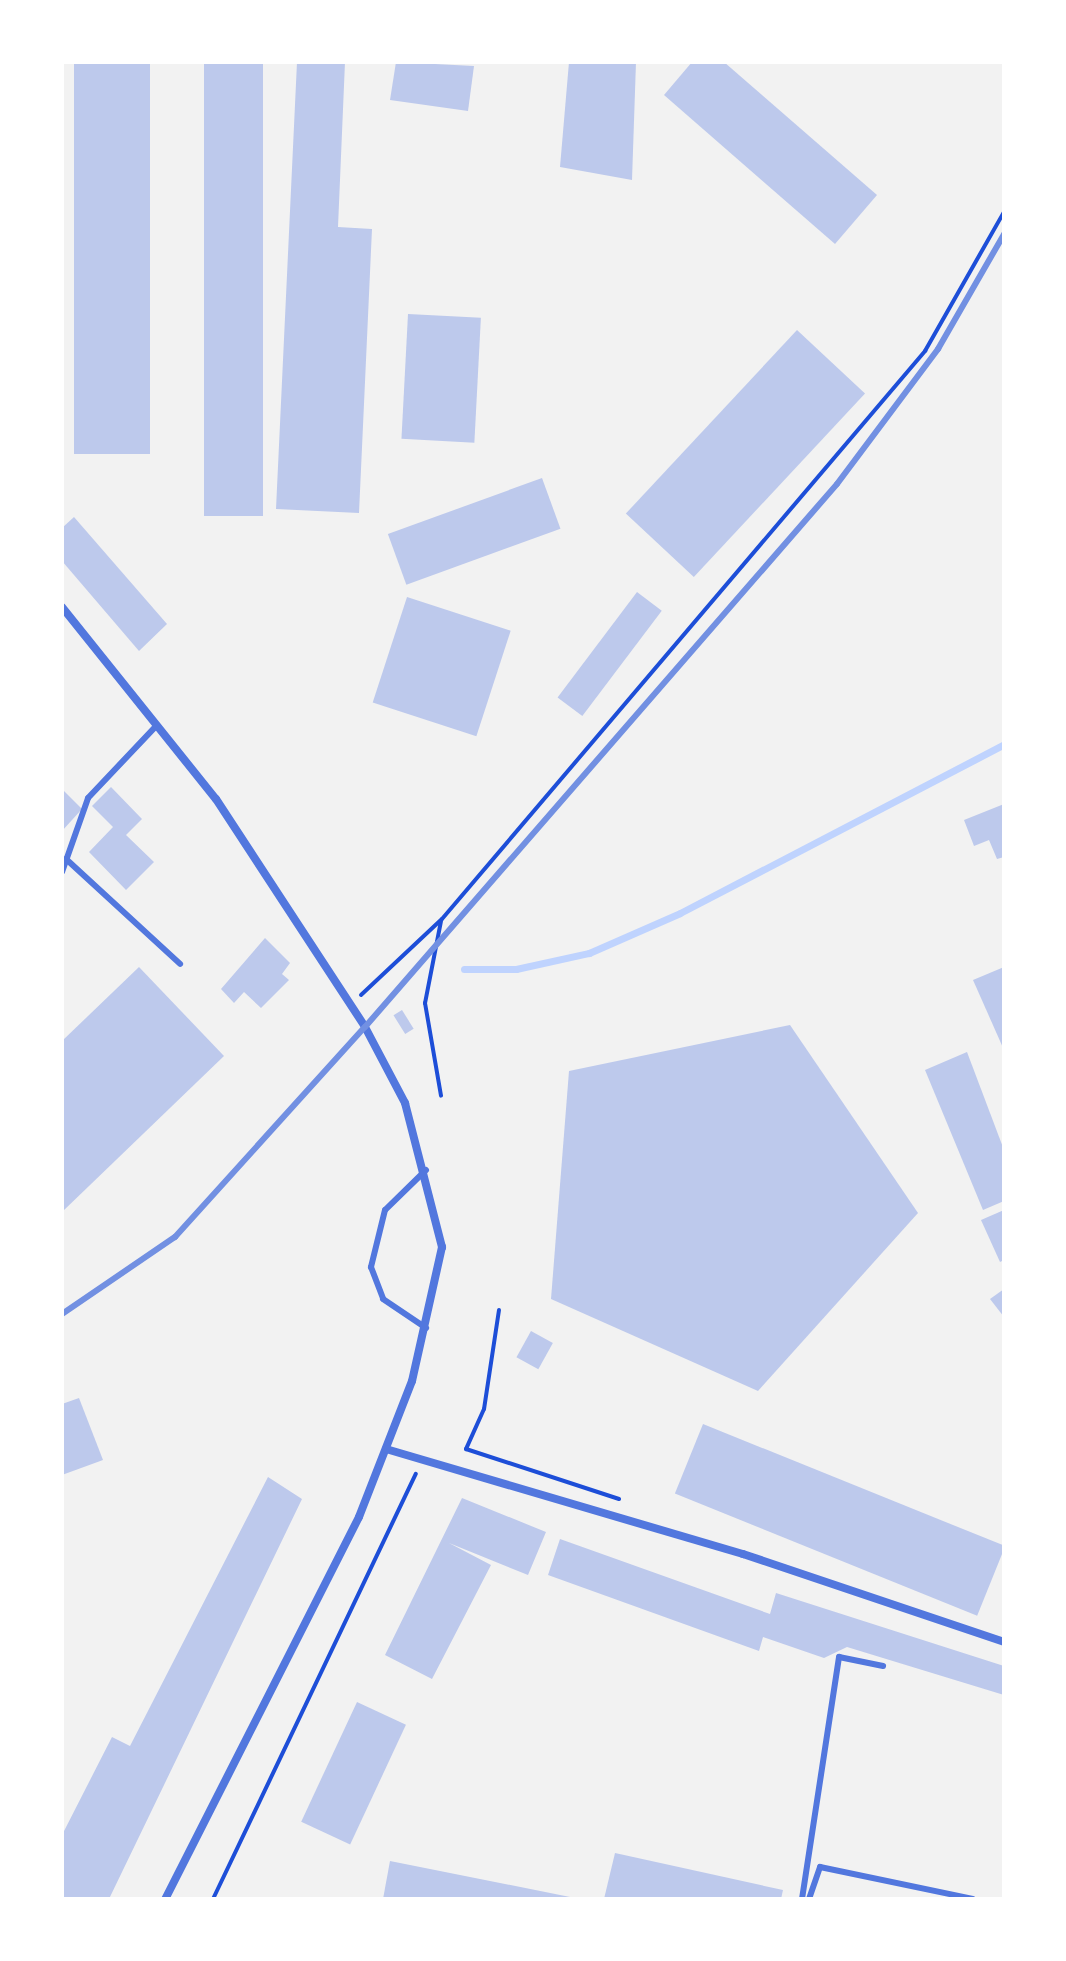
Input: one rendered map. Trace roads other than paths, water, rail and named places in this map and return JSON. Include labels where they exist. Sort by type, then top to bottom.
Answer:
[{"type":"street","points":[[62,607],[216,799],[351,1005],[405,1103],[426,1170],[442,1247],[427,1328],[412,1381],[359,1517],[165,1899]]},
{"type":"street","points":[[386,1449],[1004,1642]]},
{"type":"lane","points":[[62,872],[88,798],[157,725]]},
{"type":"lane","points":[[66,859],[180,964]]},
{"type":"lane","points":[[426,1170],[385,1210],[371,1267],[383,1299],[427,1328]]},
{"type":"lane","points":[[802,1899],[839,1657],[883,1666]]},
{"type":"lane","points":[[809,1899],[820,1867],[973,1899]]},
{"type":"waterway","points":[[464,969],[516,969],[589,953],[680,913],[1004,744]]},
{"type":"railway","points":[[62,1314],[175,1237],[365,1027],[837,484],[938,349],[1004,234]]}]
